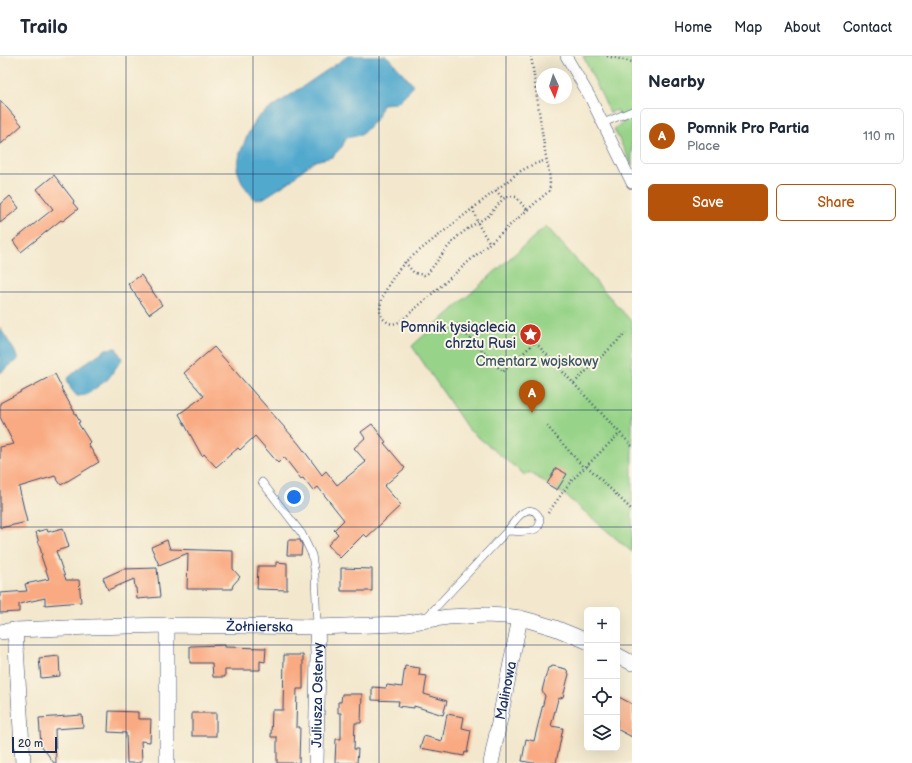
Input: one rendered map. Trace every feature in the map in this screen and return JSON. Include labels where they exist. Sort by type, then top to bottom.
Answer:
[{"type":"street","points":[[566,56],[590,97],[632,183]]},
{"type":"street","name":"Żołnierska","points":[[0,632],[15,630],[167,625],[317,627],[399,624],[448,617],[486,615],[520,618],[555,628],[584,640]]},
{"type":"street","name":"Malinowa","points":[[491,763],[520,618]]},
{"type":"street","points":[[167,625],[167,763]]},
{"type":"street","name":"Juliusza Osterwy","points":[[316,763],[317,627]]},
{"type":"street","points":[[15,630],[23,763]]},
{"type":"street","points":[[620,657],[632,663]]},
{"type":"lane","points":[[603,124],[632,111]]},
{"type":"lane","points":[[262,482],[302,534],[312,555],[315,575],[317,627]]},
{"type":"lane","points":[[425,620],[523,512],[528,510],[534,511],[538,514],[540,520],[536,528],[531,530],[507,531]]},
{"type":"path","points":[[531,56],[550,183],[549,191],[401,321],[391,324],[383,319],[380,310],[386,290],[405,262],[525,168],[546,160]]},
{"type":"path","points":[[607,56],[632,62]]},
{"type":"path","points":[[496,190],[503,199]]},
{"type":"path","points":[[405,262],[414,273],[424,275],[428,273],[457,237],[488,216],[503,199],[507,197],[516,197],[528,210]]},
{"type":"path","points":[[473,208],[477,223],[490,243]]},
{"type":"path","points":[[456,324],[503,372],[535,342],[632,446]]},
{"type":"path","points":[[574,383],[626,333]]},
{"type":"path","points":[[547,426],[585,467],[632,510]]},
{"type":"path","points":[[540,520],[548,513],[566,487],[620,432]]},
{"type":"green space","points":[[583,56],[632,56],[632,166],[614,129],[623,122],[617,110],[610,113]]},
{"type":"green space","name":"Cmentarz wojskowy","points":[[546,226],[632,322],[632,552],[566,496],[529,472],[526,476],[468,429],[412,346]]},
{"type":"water","points":[[348,56],[386,56],[414,86],[397,103],[382,104],[378,117],[361,135],[346,138],[342,147],[332,157],[315,161],[301,171],[292,180],[264,198],[255,200],[242,183],[237,169],[240,153],[248,134],[258,117]]},
{"type":"water","points":[[0,328],[18,359],[0,373]]},
{"type":"water","points":[[116,348],[122,359],[108,379],[86,395],[77,396],[71,389],[67,379],[84,364],[106,349]]},
{"type":"building","points":[[0,100],[22,125],[0,145]]},
{"type":"building","points":[[54,175],[74,201],[73,203],[78,209],[63,221],[61,220],[21,252],[13,241],[53,209],[37,189]]},
{"type":"building","points":[[10,196],[19,208],[0,223],[0,205]]},
{"type":"building","points":[[141,275],[162,305],[149,314],[128,284]]},
{"type":"building","points":[[214,347],[299,444],[322,475],[326,471],[337,485],[366,462],[354,448],[365,438],[361,432],[372,424],[386,442],[384,443],[405,468],[384,486],[401,505],[367,537],[364,534],[340,558],[328,545],[338,534],[334,530],[344,520],[318,487],[313,491],[303,478],[301,479],[284,457],[278,463],[255,436],[240,450],[238,448],[216,467],[204,454],[202,456],[179,414],[204,396],[184,373]]},
{"type":"building","points":[[55,374],[80,422],[78,423],[90,442],[88,444],[99,462],[61,485],[55,476],[19,487],[27,522],[0,528],[0,447],[14,444],[0,417],[0,403]]},
{"type":"building","points":[[556,468],[567,474],[557,490],[547,484]]},
{"type":"building","points":[[63,528],[69,547],[56,551],[66,580],[79,580],[81,602],[45,605],[45,598],[19,604],[19,612],[0,613],[0,593],[27,591],[25,584],[49,579],[41,556],[36,532],[47,529],[48,532]]},
{"type":"building","points":[[167,540],[170,549],[233,551],[233,569],[240,577],[233,585],[232,589],[187,589],[188,553],[159,565],[151,547]]},
{"type":"building","points":[[288,540],[300,540],[302,545],[301,555],[287,555]]},
{"type":"building","points":[[276,562],[287,563],[287,590],[257,589],[258,566],[276,566]]},
{"type":"building","points":[[157,568],[160,597],[137,599],[134,579],[108,590],[103,578],[123,569]]},
{"type":"building","points":[[341,568],[372,569],[372,591],[341,591]]},
{"type":"building","points":[[225,645],[225,647],[266,648],[265,662],[260,661],[260,670],[225,670],[225,677],[213,677],[212,663],[190,663],[190,646]]},
{"type":"building","points":[[284,655],[303,655],[303,689],[297,689],[296,727],[300,727],[299,763],[277,763],[277,737],[271,737],[272,710],[283,710]]},
{"type":"building","points":[[59,656],[60,676],[41,678],[39,658]]},
{"type":"building","points":[[405,666],[420,668],[419,675],[427,676],[424,694],[447,701],[443,715],[414,706],[414,708],[398,706],[399,701],[372,700],[372,687],[386,688],[387,685],[402,687]]},
{"type":"building","points":[[553,666],[566,669],[569,674],[563,697],[558,699],[551,726],[563,728],[556,763],[533,763],[522,761],[526,739],[534,741],[545,696],[542,691],[544,683],[548,668]]},
{"type":"building","points":[[342,694],[362,694],[361,723],[355,723],[354,749],[358,749],[357,763],[335,763],[336,739],[341,739],[341,713],[338,713],[338,702],[341,702]]},
{"type":"building","points":[[620,698],[632,704],[632,737],[620,731]]},
{"type":"building","points":[[109,711],[138,712],[138,719],[151,719],[150,742],[141,741],[142,761],[140,761],[140,763],[127,763],[126,733],[108,732]]},
{"type":"building","points":[[192,713],[216,713],[216,736],[192,736]]},
{"type":"building","points":[[447,714],[464,717],[462,728],[471,730],[467,753],[465,752],[464,756],[420,748],[424,736],[442,741]]},
{"type":"building","points":[[82,715],[83,727],[55,729],[56,763],[54,763],[41,745],[39,718]]},
{"type":"place","name":"Pomnik tysiąclecia chrztu Rusi","points":[[531,335]]},
{"type":"place","name":"Pomnik Pro Partia","points":[[532,413]]}]
